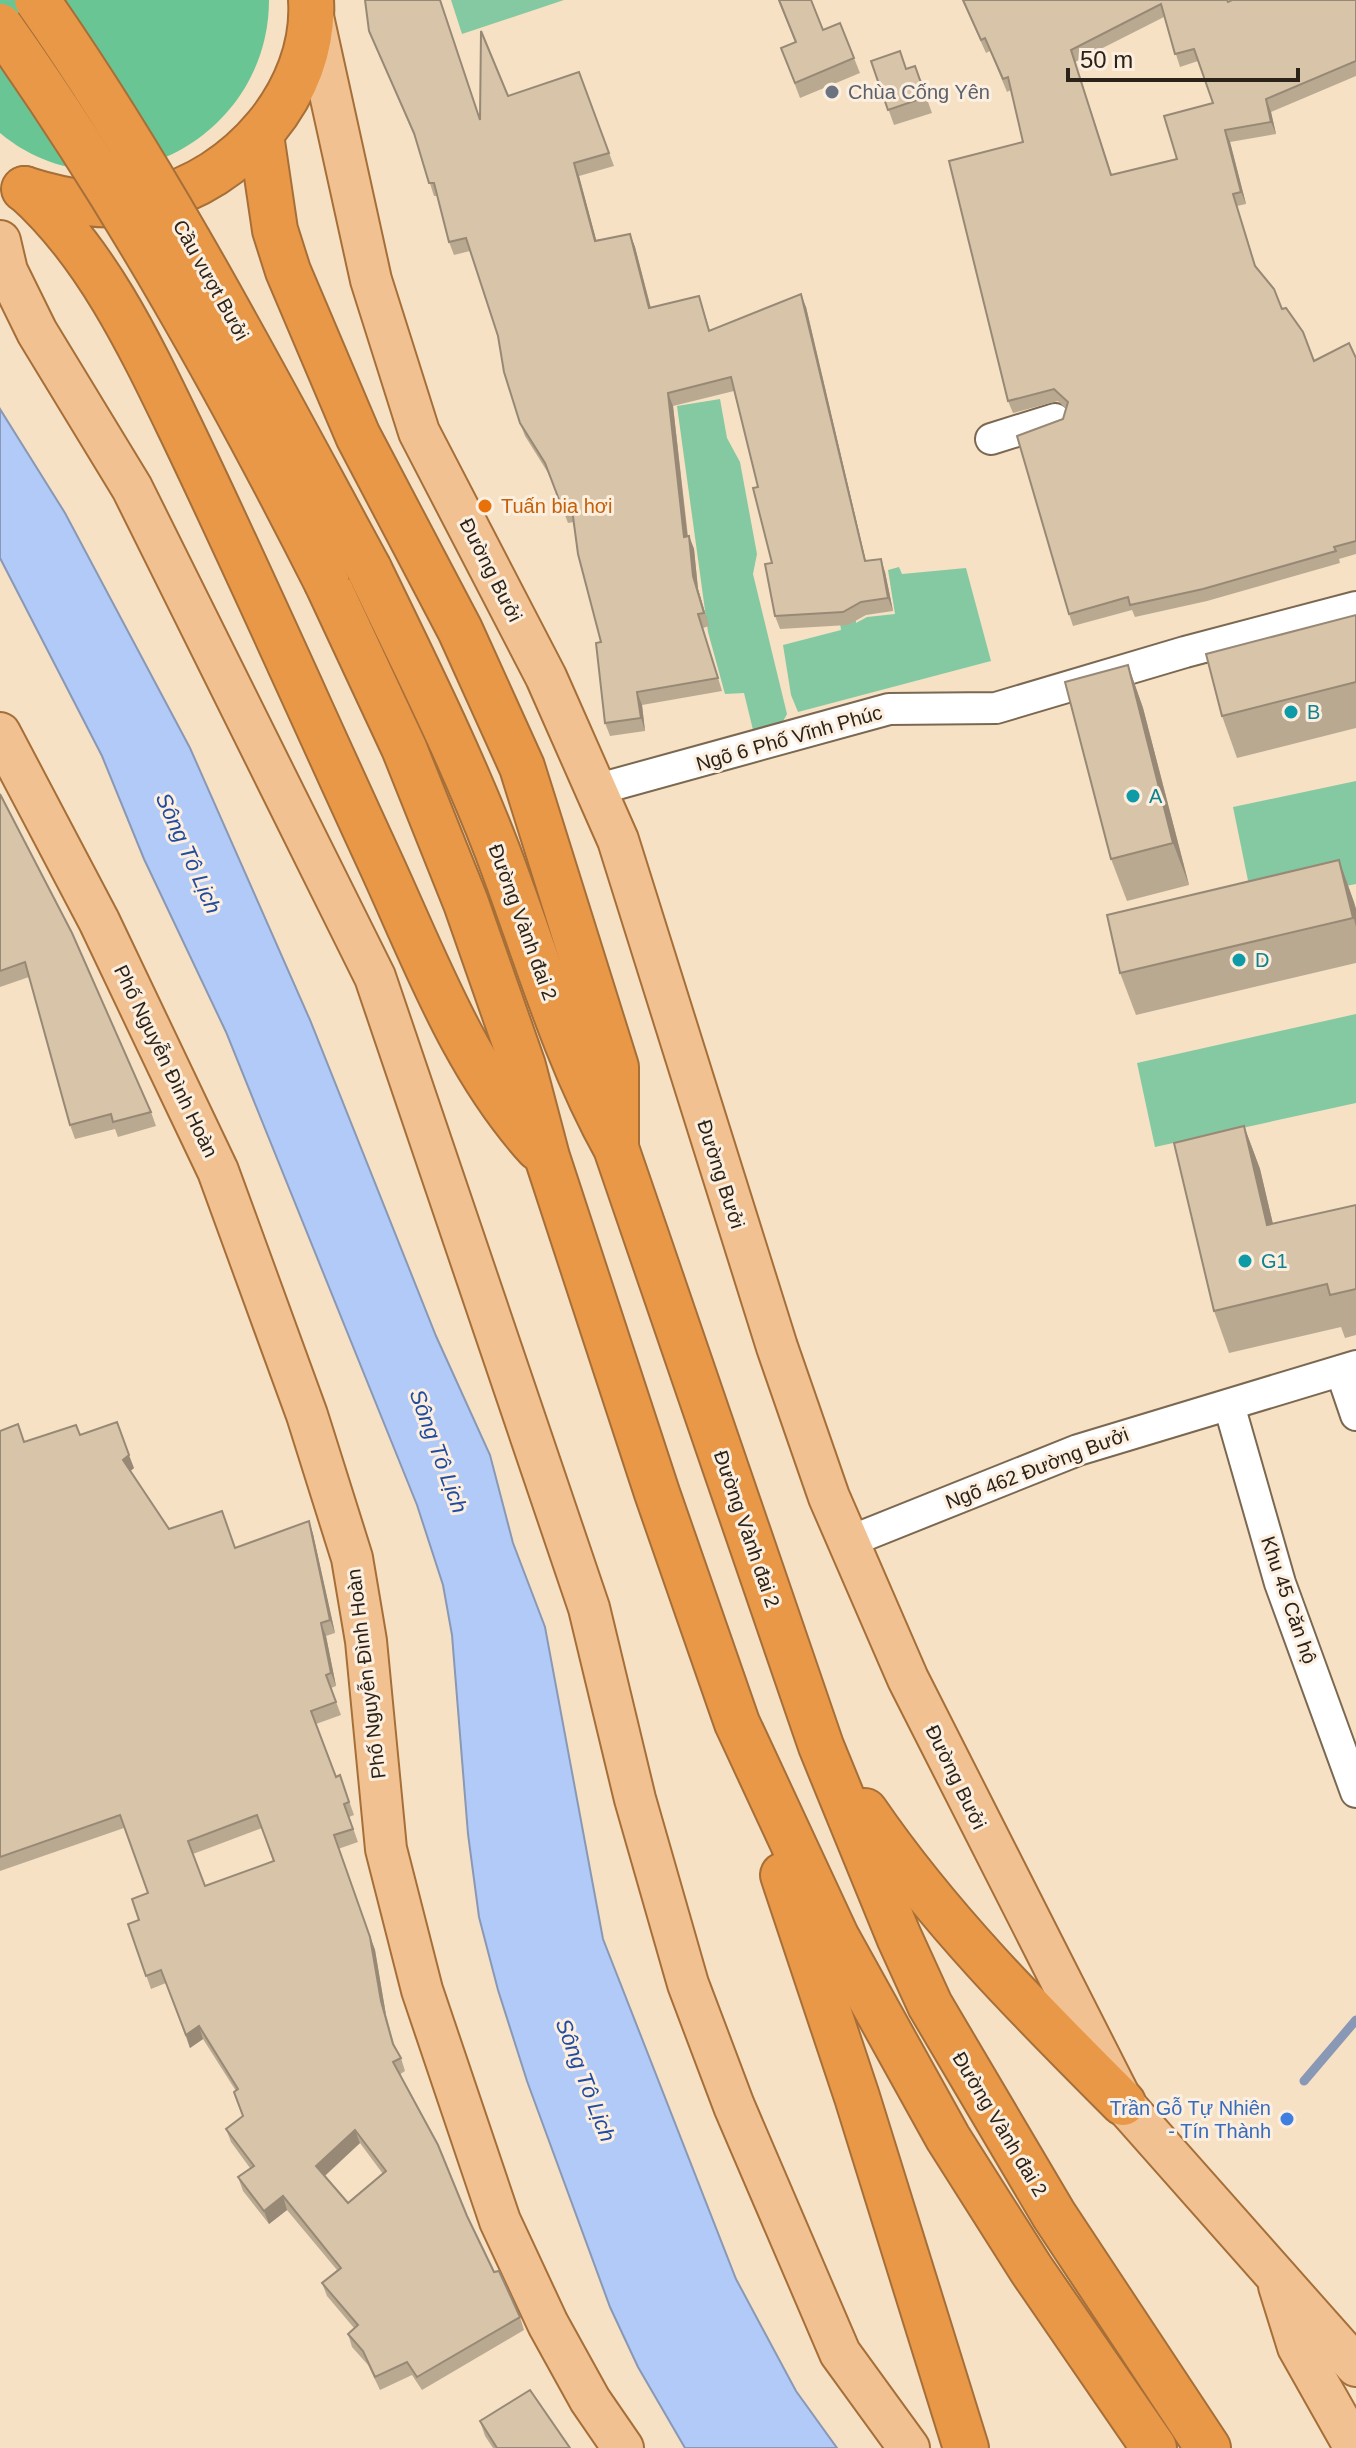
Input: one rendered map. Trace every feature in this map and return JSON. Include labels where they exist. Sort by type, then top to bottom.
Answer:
[{"type":"highway","name":"Cầu vượt Bưởi","points":[[37,0],[125,130],[193,246],[369,569]]},
{"type":"highway","points":[[12,183],[66,202],[109,205],[151,200],[192,186],[229,164],[261,135],[287,97],[304,54],[311,4]]},
{"type":"highway","points":[[0,26],[47,94],[171,296],[327,583],[439,832],[523,1066],[547,1157],[737,1723],[966,2448]]},
{"type":"highway","points":[[261,135],[275,230],[288,271],[358,436],[460,630],[522,767],[616,1067],[616,1148]]},
{"type":"highway","points":[[12,183],[48,210],[105,286],[155,376],[259,593],[451,1017],[509,1116],[547,1157]]},
{"type":"highway","name":"Đường Vành đai 2","points":[[369,569],[457,755],[501,860],[588,1098],[616,1148],[821,1746],[930,2005],[1054,2215],[1208,2448]]},
{"type":"highway","points":[[737,1723],[837,1938],[948,2138],[1031,2269],[1154,2448]]},
{"type":"highway","points":[[821,1746],[889,1845],[939,1910],[1001,1981],[1123,2103]]},
{"type":"main road","name":"Đường Bưởi","points":[[311,4],[371,280],[419,432],[546,677],[618,840],[767,1320],[848,1542],[908,1679],[1123,2103],[1356,2366]]},
{"type":"main road","points":[[0,241],[7,271],[37,332],[132,488],[375,977],[589,1608],[635,1799],[688,1984],[734,2106],[840,2353],[909,2448]]},
{"type":"main road","name":"Phố Nguyễn Đình Hoàn","points":[[0,733],[99,921],[218,1171],[307,1415],[352,1558],[366,1641],[386,1849],[422,1990],[500,2221],[548,2324],[590,2400],[623,2448]]},
{"type":"main road","name":"Đường Bưởi","points":[[1274,2272],[1298,2347],[1355,2448]]},
{"type":"street","points":[[991,439],[1055,419]]},
{"type":"street","name":"Ngõ 6 Phố Vĩnh Phúc","points":[[595,790],[889,709],[925,706],[950,710],[996,708],[1356,607]]},
{"type":"street","points":[[1348,1368],[1356,1415]]},
{"type":"street","name":"Ngõ 462 Đường Bưởi","points":[[848,1542],[1078,1450],[1348,1368]]},
{"type":"street","name":"Khu 45 Căn hộ","points":[[1229,1405],[1280,1583],[1356,1792]]},
{"type":"green space","points":[[0,0],[269,0],[262,49],[242,92],[213,127],[175,152],[133,167],[88,170],[43,159],[0,133]]},
{"type":"green space","points":[[451,0],[564,0],[462,34]]},
{"type":"green space","points":[[720,399],[727,438],[740,462],[757,554],[753,574],[787,714],[781,725],[754,734],[744,693],[725,694],[708,632],[677,406]]},
{"type":"green space","points":[[899,567],[902,574],[966,568],[991,661],[798,712],[791,695],[783,645],[841,630],[837,602],[856,599],[856,623],[867,617],[895,614],[888,570]]},
{"type":"green space","points":[[1356,781],[1356,884],[1253,905],[1233,807]]},
{"type":"green space","points":[[1356,1014],[1356,1103],[1155,1147],[1137,1063]]},
{"type":"water","name":"Sông Tô Lịch","points":[[0,409],[65,513],[190,748],[310,1020],[436,1336],[490,1455],[513,1543],[545,1627],[603,1939],[736,2279],[796,2391],[837,2448],[685,2448],[638,2367],[610,2307],[527,2081],[479,1917],[468,1834],[452,1635],[443,1585],[417,1505],[226,1032],[144,859],[102,756],[0,558]]},
{"type":"building","points":[[365,0],[440,0],[480,120],[481,31],[508,96],[579,72],[609,153],[574,163],[595,241],[630,234],[649,308],[699,296],[709,331],[801,294],[865,561],[881,559],[888,598],[861,602],[843,612],[775,616],[765,564],[772,563],[753,488],[758,487],[731,377],[668,393],[684,537],[689,536],[693,576],[704,613],[698,614],[718,678],[637,692],[641,718],[605,723],[596,643],[601,642],[578,554],[572,509],[563,510],[545,463],[520,423],[504,372],[498,336],[466,238],[449,242],[434,183],[429,183],[414,133],[369,31]]},
{"type":"building","points":[[779,0],[811,0],[823,30],[840,23],[854,58],[795,83],[781,48],[796,42]]},
{"type":"building","points":[[963,0],[1356,0],[1356,61],[1266,99],[1271,122],[1225,130],[1241,192],[1233,194],[1255,266],[1274,289],[1282,309],[1286,308],[1303,332],[1314,361],[1349,343],[1356,358],[1356,541],[1334,547],[1336,551],[1203,589],[1130,605],[1128,597],[1069,614],[1017,436],[1063,419],[1068,402],[1054,389],[1008,401],[949,161],[1023,142],[1008,77],[1003,79],[985,38],[981,40]],"holes":[[[1161,4],[1175,54],[1194,49],[1213,103],[1164,116],[1177,159],[1111,175],[1071,50]]]},
{"type":"building","points":[[900,51],[906,69],[915,66],[926,97],[888,110],[871,61]]},
{"type":"building","points":[[1356,615],[1356,682],[1222,716],[1206,654]]},
{"type":"building","name":"A","points":[[1128,665],[1173,843],[1111,859],[1065,682]]},
{"type":"building","points":[[0,794],[72,933],[151,1112],[113,1122],[111,1114],[70,1125],[25,962],[0,971]]},
{"type":"building","points":[[1339,860],[1353,918],[1120,973],[1107,915]]},
{"type":"building","points":[[1244,1126],[1267,1225],[1356,1205],[1356,1289],[1330,1295],[1327,1284],[1214,1311],[1174,1143]]},
{"type":"building","points":[[117,1422],[129,1455],[123,1460],[169,1529],[222,1511],[235,1548],[309,1521],[330,1620],[321,1623],[331,1673],[326,1675],[336,1702],[311,1711],[349,1802],[344,1804],[353,1829],[334,1835],[370,1937],[381,2001],[393,2044],[401,2058],[393,2062],[438,2145],[467,2216],[494,2272],[499,2271],[520,2317],[417,2377],[407,2362],[375,2377],[363,2351],[348,2334],[358,2325],[322,2283],[341,2268],[283,2196],[264,2211],[238,2177],[254,2166],[226,2129],[243,2116],[234,2092],[238,2089],[199,2026],[186,2035],[161,1970],[146,1976],[128,1924],[139,1920],[132,1899],[148,1893],[120,1815],[0,1857],[0,1431],[18,1424],[24,1442],[76,1425],[80,1435]],"holes":[[[257,1815],[274,1861],[205,1886],[188,1841]],[[355,2130],[386,2171],[348,2203],[316,2166]]]},
{"type":"building","points":[[530,2390],[570,2448],[497,2448],[480,2421]]},
{"type":"waterway","points":[[1304,2081],[1356,2020]]},
{"type":"place","name":"Chùa Cống Yên","points":[[832,92]]},
{"type":"place","name":"Tuấn bia hơi","points":[[485,506]]},
{"type":"place","name":"B","points":[[1291,712]]},
{"type":"place","name":"A","points":[[1133,796]]},
{"type":"place","name":"D","points":[[1239,960]]},
{"type":"place","name":"G1","points":[[1245,1261]]},
{"type":"place","name":"Trần Gỗ Tự Nhiên - Tín Thành","points":[[1287,2119]]}]
